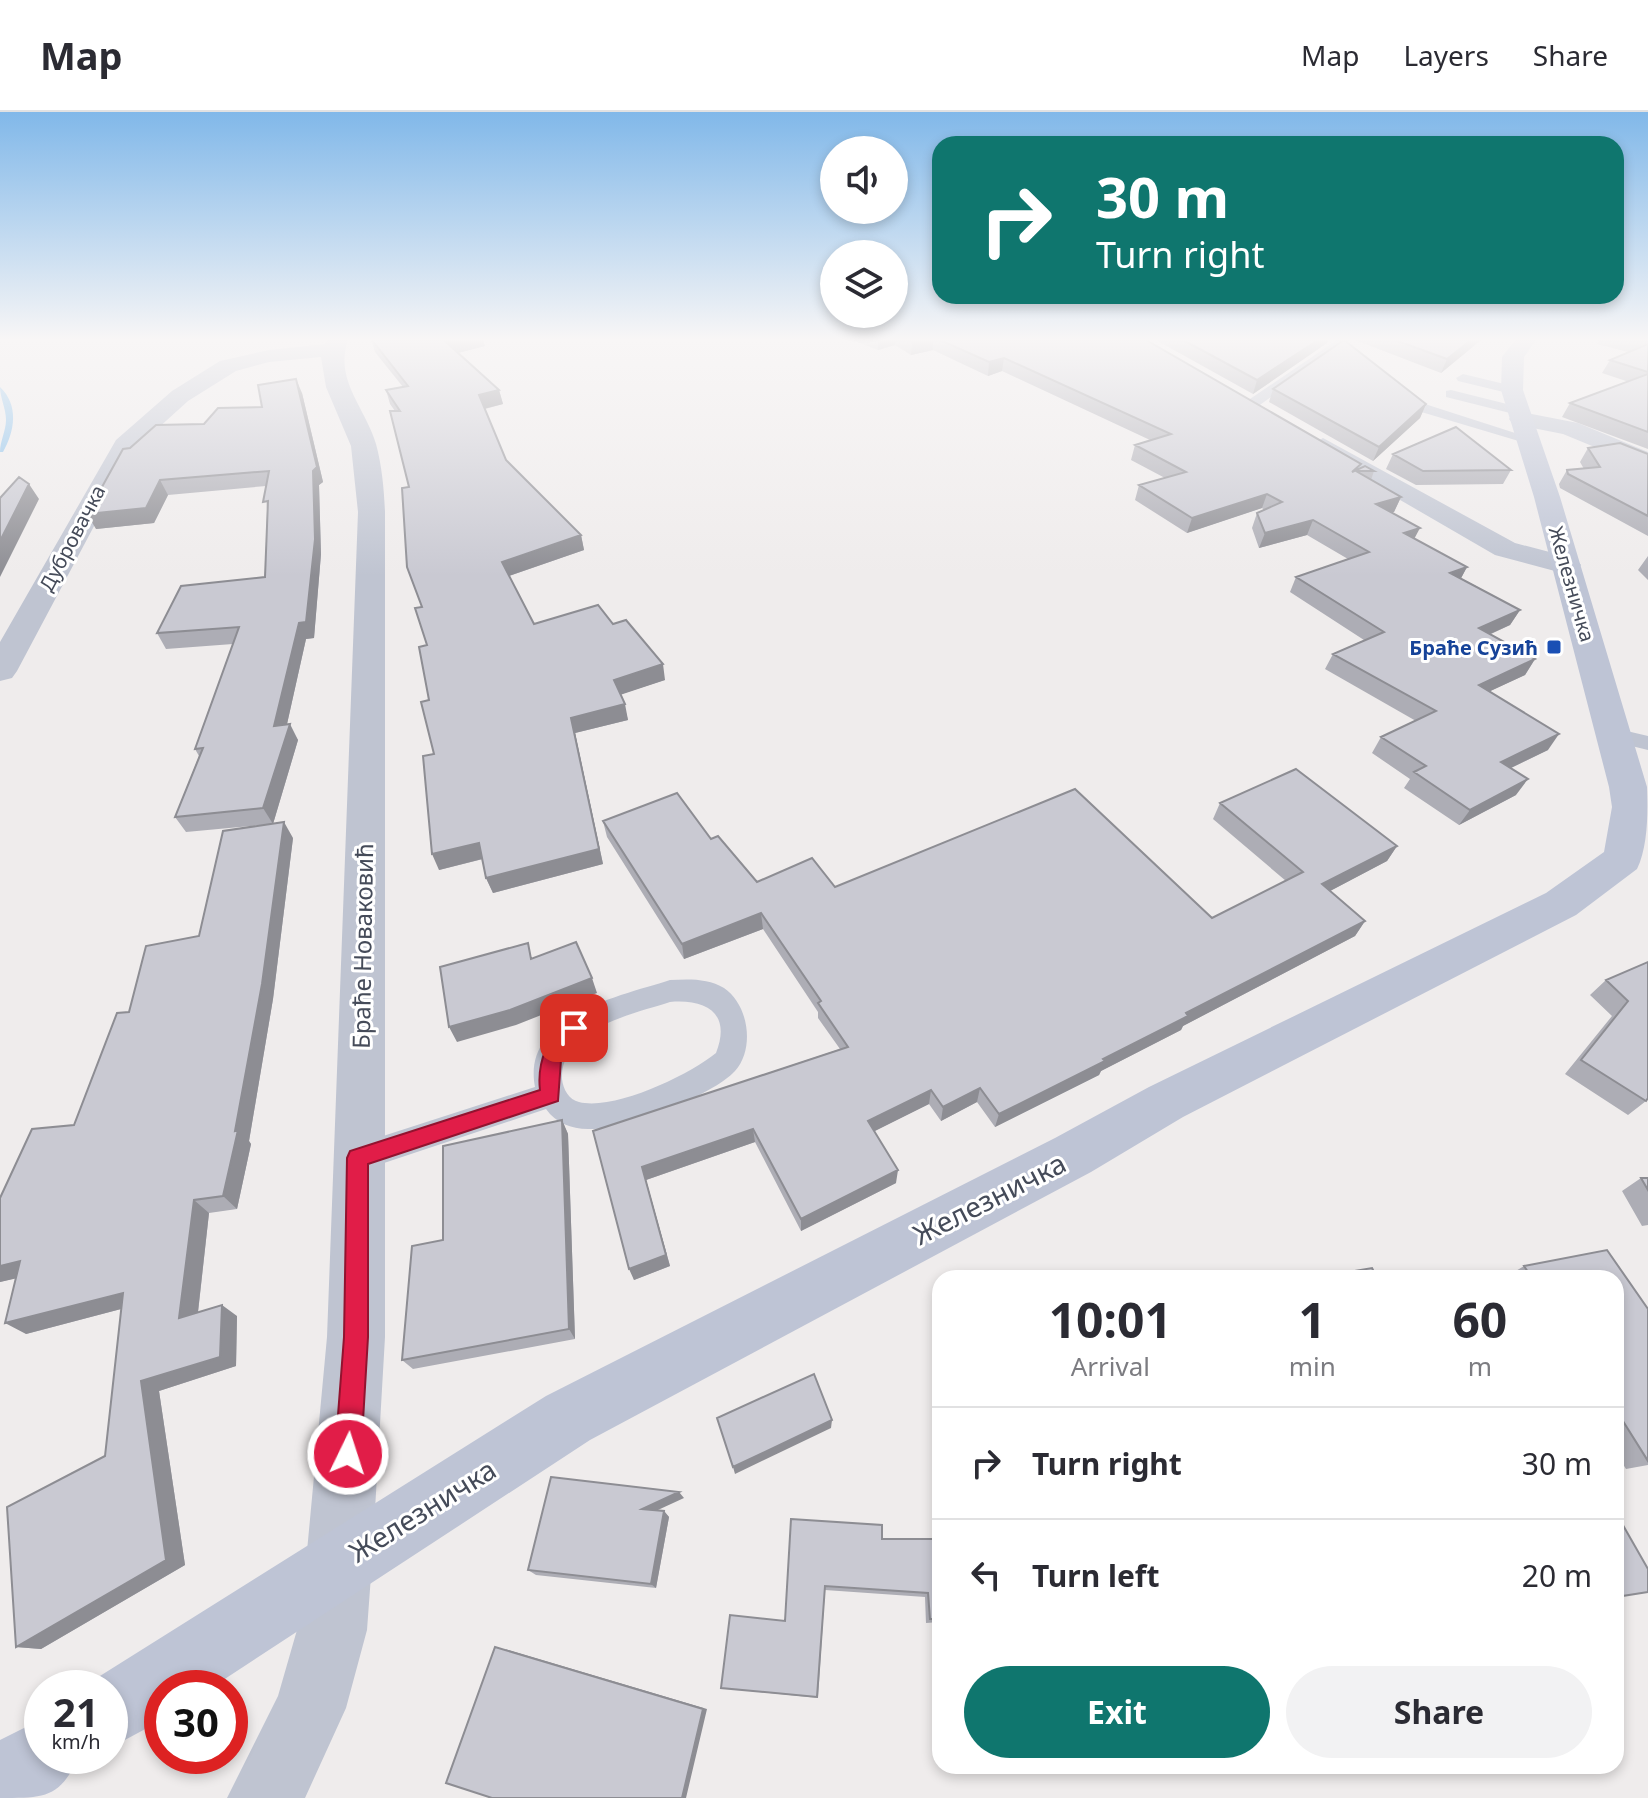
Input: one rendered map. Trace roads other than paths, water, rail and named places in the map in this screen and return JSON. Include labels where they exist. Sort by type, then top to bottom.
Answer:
[{"type":"main road","name":"Железничка","points":[[128,1700],[339,1562],[568,1418],[670,1362],[1073,1155],[1166,1102],[1561,904],[1623,859],[1638,837],[1631,807],[1566,565],[1520,419]]},
{"type":"main road","points":[[0,1783],[24,1768]]},
{"type":"street","name":"Дубровачка","points":[[0,671],[125,445],[155,419]]},
{"type":"street","name":"Браће Новаковић","points":[[265,1798],[310,1708],[332,1630],[356,1337],[371,513],[361,435],[355,419]]},
{"type":"street","points":[[1533,419],[1569,428],[1648,461]]},
{"type":"street","points":[[1303,433],[1505,549],[1566,565]]},
{"type":"lane","points":[[1614,735],[1648,743]]},
{"type":"lane","points":[[670,991],[705,991],[721,1001],[734,1038],[733,1048],[729,1058],[706,1075],[612,1114],[594,1117],[566,1112],[551,1095],[548,1071],[552,1057],[567,1036],[586,1021],[670,991]]},
{"type":"lane","points":[[357,1158],[551,1095]]},
{"type":"waterway","points":[[0,450],[8,434],[10,419]]},
{"type":"place","name":"Браће Сузић","points":[[1554,647]]}]
